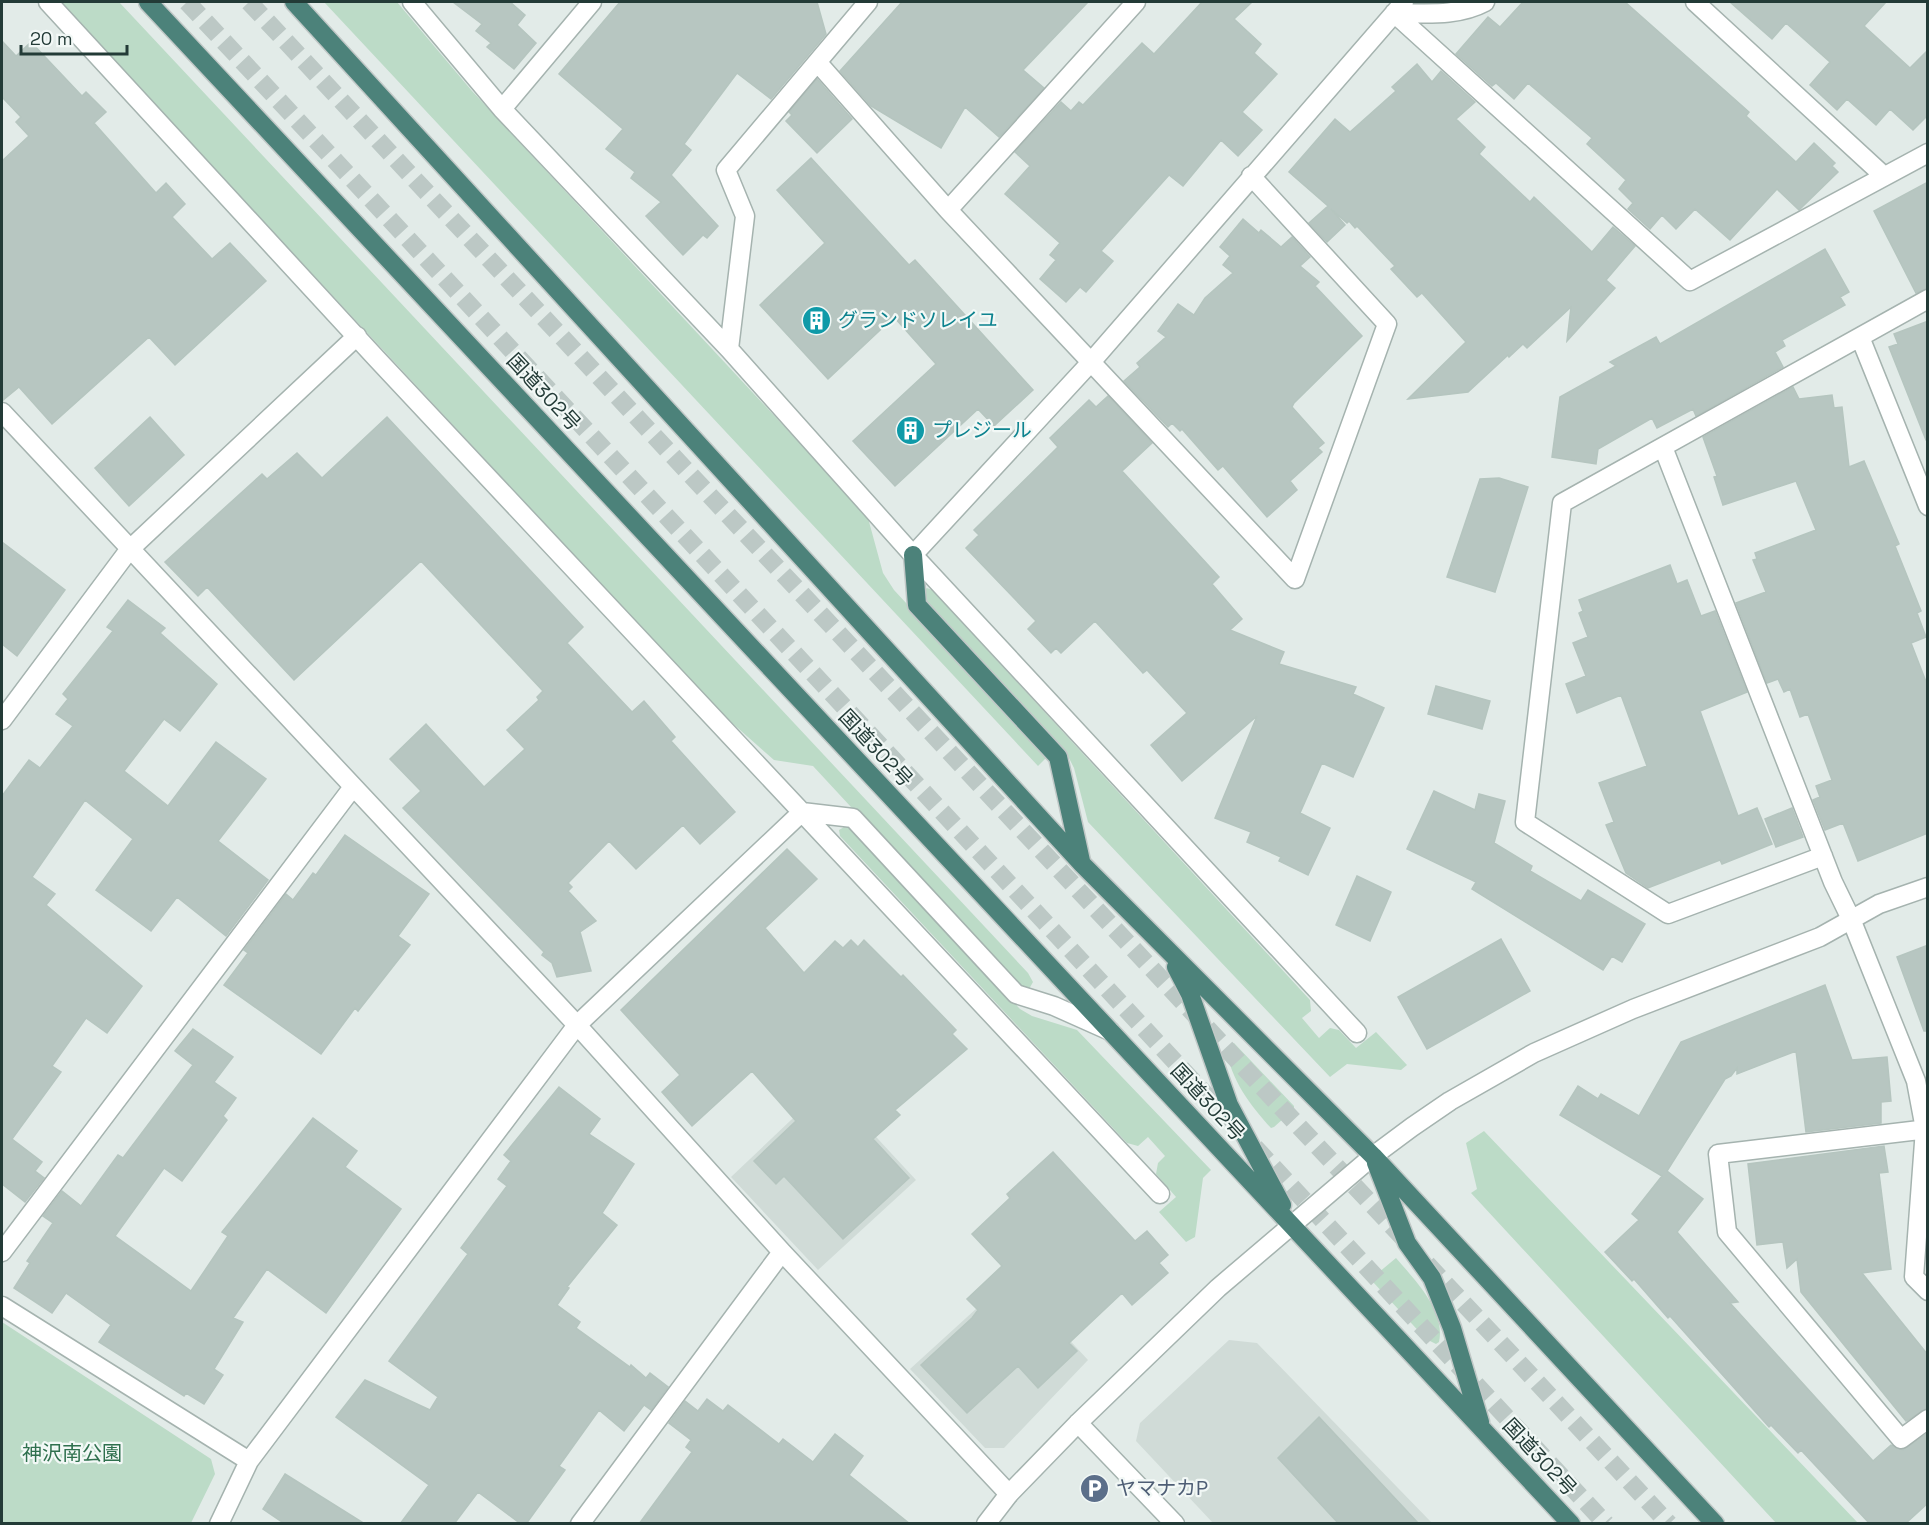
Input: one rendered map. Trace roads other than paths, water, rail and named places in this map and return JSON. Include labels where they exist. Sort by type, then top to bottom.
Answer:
[{"type":"highway","name":"国道302号","points":[[148,2],[1571,1524]]},
{"type":"highway","points":[[294,2],[1082,864],[1373,1155],[1715,1524]]},
{"type":"highway","points":[[914,555],[917,605],[1058,757],[1082,864]]},
{"type":"highway","points":[[1162,946],[1190,994],[1229,1105],[1292,1225]]},
{"type":"highway","points":[[1373,1155],[1407,1243],[1436,1288],[1452,1328],[1480,1425]]},
{"type":"street","points":[[48,2],[357,336],[1160,1194]]},
{"type":"street","points":[[412,2],[502,109],[729,349],[914,555],[1357,1034]]},
{"type":"street","points":[[502,109],[592,2]]},
{"type":"street","points":[[729,349],[745,216],[726,170],[868,2]]},
{"type":"street","points":[[948,210],[1136,2]]},
{"type":"street","points":[[1399,7],[1454,13],[1471,9],[1485,2]]},
{"type":"street","points":[[1695,2],[1884,176]]},
{"type":"street","points":[[914,555],[1092,361],[1399,7]]},
{"type":"street","points":[[1399,7],[1690,281],[1928,153]]},
{"type":"street","points":[[818,63],[948,210],[1295,579],[1387,324],[1251,176]]},
{"type":"street","points":[[1823,856],[1668,914],[1525,822],[1562,503],[1928,299]]},
{"type":"street","points":[[2,720],[129,550],[357,336]]},
{"type":"street","points":[[1860,337],[1928,506]]},
{"type":"street","points":[[2,412],[577,1025],[782,1252],[1009,1494]]},
{"type":"street","points":[[1663,447],[1823,856],[1916,1081],[1926,1129],[1914,1277],[1928,1291]]},
{"type":"street","points":[[2,1252],[353,787]]},
{"type":"street","points":[[802,812],[853,818],[1016,994],[1054,1006],[1110,1031]]},
{"type":"street","points":[[219,1524],[249,1461],[577,1025],[802,812]]},
{"type":"street","points":[[986,1524],[1009,1494],[1078,1423],[1218,1288],[1373,1155],[1450,1101],[1534,1053],[1633,1009],[1820,937],[1879,904],[1928,887]]},
{"type":"street","points":[[1926,1129],[1718,1154],[1727,1232],[1901,1439],[1928,1419]]},
{"type":"street","points":[[580,1524],[782,1252]]},
{"type":"street","points":[[2,1306],[249,1461]]},
{"type":"street","points":[[1078,1423],[1175,1524]]},
{"type":"tunnel","points":[[187,2],[1606,1524]]},
{"type":"tunnel","points":[[249,2],[1406,1241]]},
{"type":"tunnel","points":[[1427,1264],[1669,1524]]},
{"type":"place","name":"グランドソレイユ","points":[[817,320]]},
{"type":"place","name":"プレジール","points":[[911,430]]},
{"type":"place","name":"ヤマナカP","points":[[1095,1488]]},
{"type":"park label","name":"神沢南公園","points":[[72,1453]]}]
